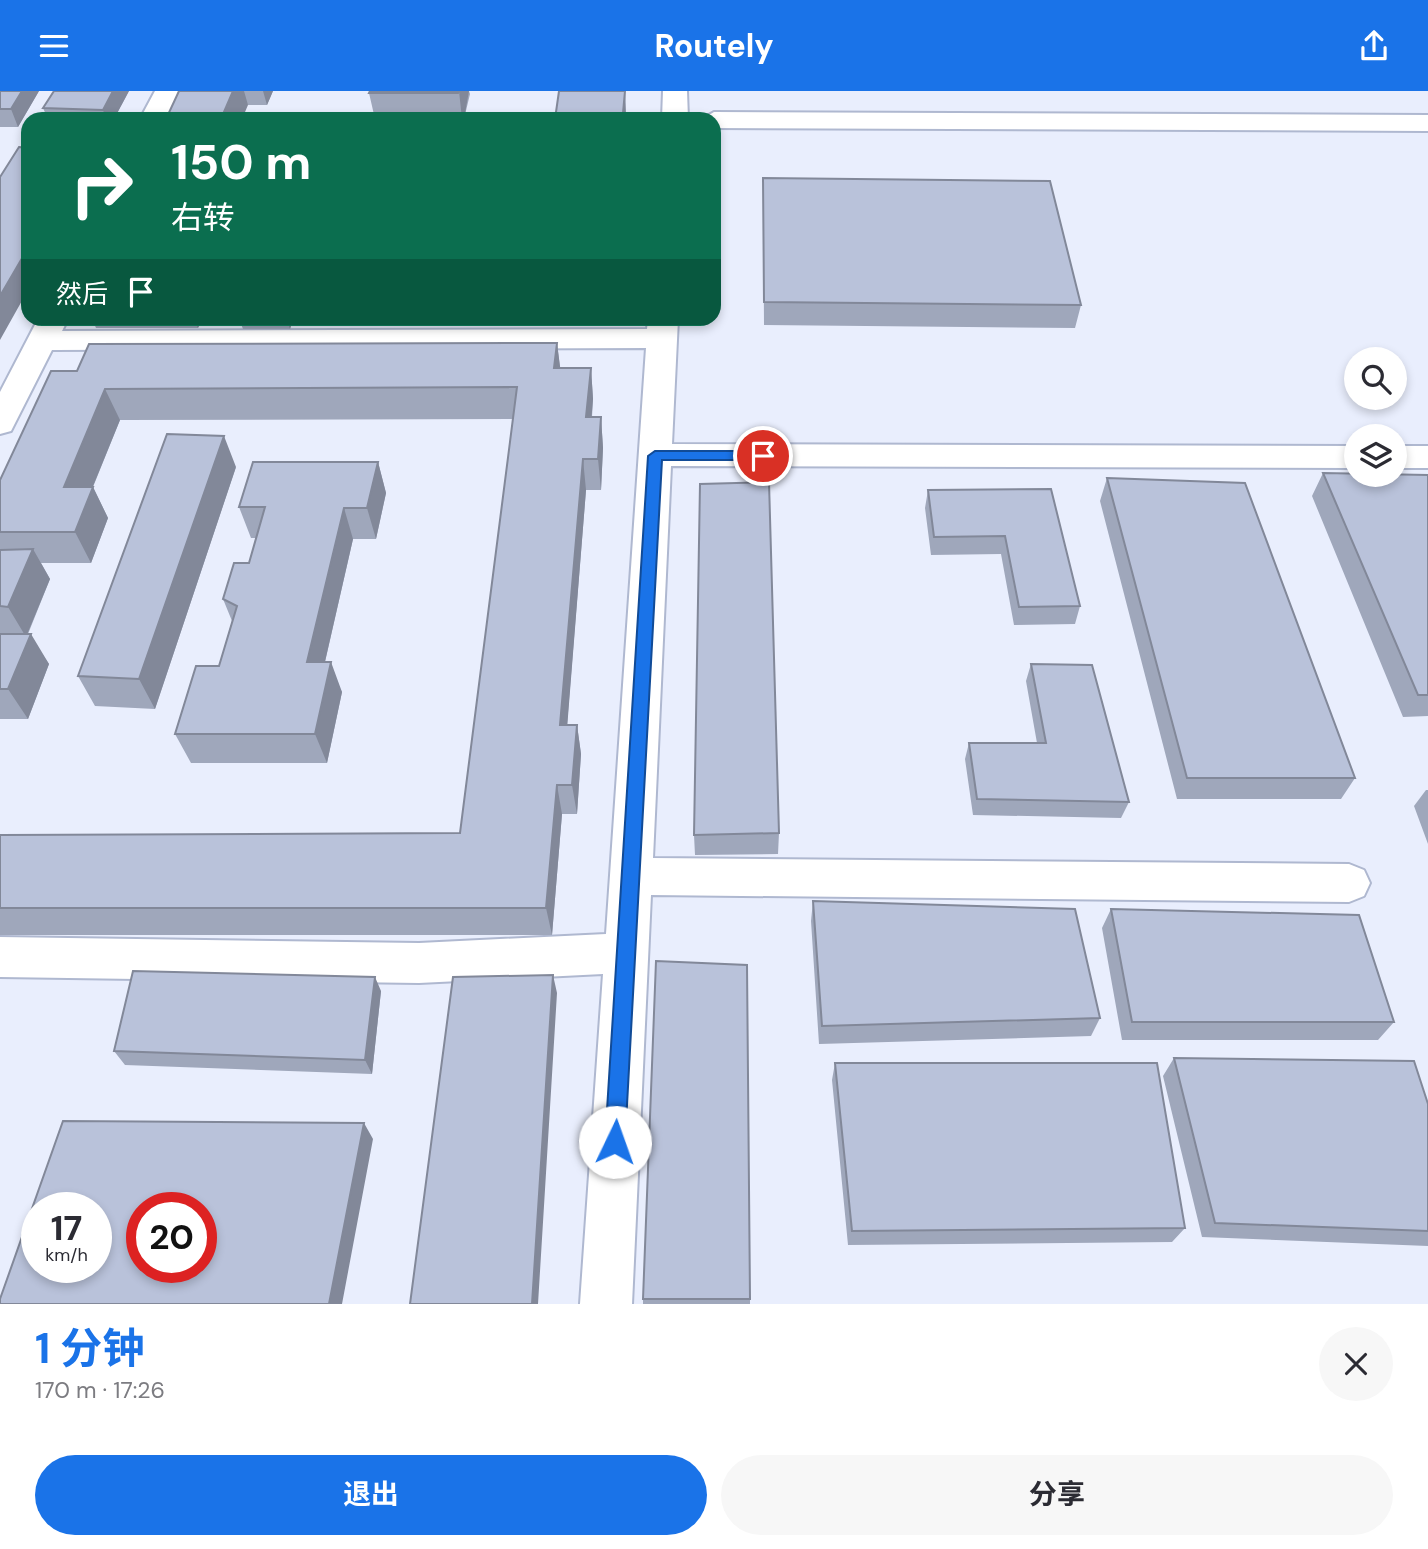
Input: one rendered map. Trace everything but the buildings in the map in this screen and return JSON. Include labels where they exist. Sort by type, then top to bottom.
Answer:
[{"type":"street","points":[[156,112],[167,91]]},
{"type":"street","points":[[675,91],[675,112]]},
{"type":"street","points":[[721,120],[1428,123]]},
{"type":"street","points":[[0,423],[9,390],[48,330],[662,328],[606,1304]]},
{"type":"street","points":[[655,456],[1344,457]]},
{"type":"street","points":[[1407,457],[1428,457]]},
{"type":"street","points":[[630,876],[1349,883]]},
{"type":"street","points":[[0,957],[419,963],[625,953]]},
{"type":"route","points":[[615,1142],[655,456],[763,456]]}]
